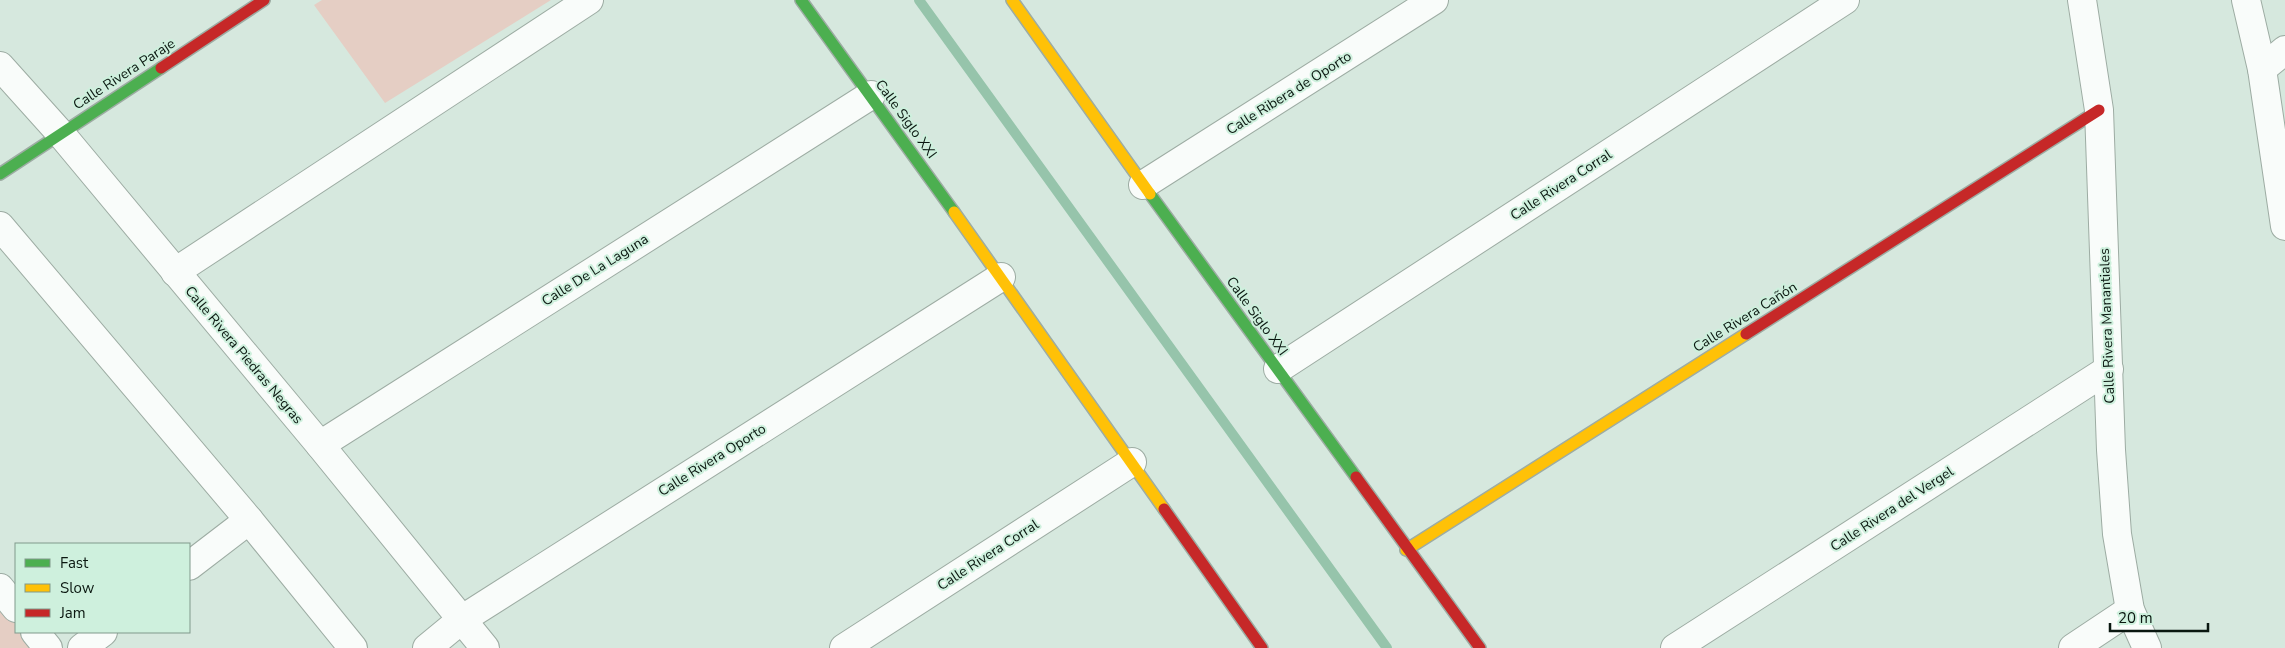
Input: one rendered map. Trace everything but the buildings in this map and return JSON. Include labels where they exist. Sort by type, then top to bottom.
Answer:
[{"type":"street","name":"Calle Rivera Paraje","points":[[0,174],[264,0]]},
{"type":"street","points":[[175,272],[589,0]]},
{"type":"street","name":"Calle Siglo XXI","points":[[801,0],[1001,277],[1262,648]]},
{"type":"street","name":"Calle Ribera de Oporto","points":[[1143,185],[1434,0]]},
{"type":"street","name":"Calle Rivera Corral","points":[[1278,369],[1845,0]]},
{"type":"street","name":"Calle Rivera Manantiales","points":[[2082,0],[2099,110],[2117,534],[2130,610],[2147,648]]},
{"type":"street","points":[[2246,0],[2262,69],[2285,226]]},
{"type":"street","name":"Calle Siglo XXI","points":[[1018,2],[1143,185],[1278,369],[1406,550],[1480,648]]},
{"type":"street","points":[[2262,69],[2285,50]]},
{"type":"street","name":"Calle Rivera Piedras Negras","points":[[0,66],[61,134],[320,445],[484,648]]},
{"type":"street","name":"Calle De La Laguna","points":[[320,445],[871,95]]},
{"type":"street","name":"Calle Rivera Cañón","points":[[1406,550],[2099,110]]},
{"type":"street","points":[[0,226],[249,520],[353,648]]},
{"type":"street","name":"Calle Rivera Oporto","points":[[427,648],[461,620],[1001,277]]},
{"type":"street","name":"Calle Rivera del Vergel","points":[[1675,648],[2109,369]]},
{"type":"street","name":"Calle Rivera Corral","points":[[844,648],[1132,462]]},
{"type":"street","points":[[190,565],[249,520]]},
{"type":"street","points":[[0,588],[15,607]]},
{"type":"street","points":[[2073,648],[2130,610]]},
{"type":"street","points":[[36,633],[48,648]]},
{"type":"street","points":[[82,648],[102,633]]},
{"type":"shaded area","points":[[322,0],[551,0],[385,103],[314,5]]},
{"type":"shaded area","points":[[0,598],[15,616],[15,633],[27,633],[32,643],[30,648],[0,648]]},
{"type":"waterway","points":[[919,0],[1387,648]]},
{"type":"traffic: fast","points":[[801,0],[954,212]]},
{"type":"traffic: fast","points":[[0,174],[161,68]]},
{"type":"traffic: fast","points":[[1150,194],[1356,477]]},
{"type":"traffic: slow","points":[[1012,0],[1150,194]]},
{"type":"traffic: slow","points":[[954,212],[1164,509]]},
{"type":"traffic: slow","points":[[1406,550],[1746,334]]},
{"type":"traffic: jam","points":[[161,68],[264,0]]},
{"type":"traffic: jam","points":[[1746,334],[2099,110]]},
{"type":"traffic: jam","points":[[1356,477],[1480,648]]},
{"type":"traffic: jam","points":[[1164,509],[1262,648]]}]
